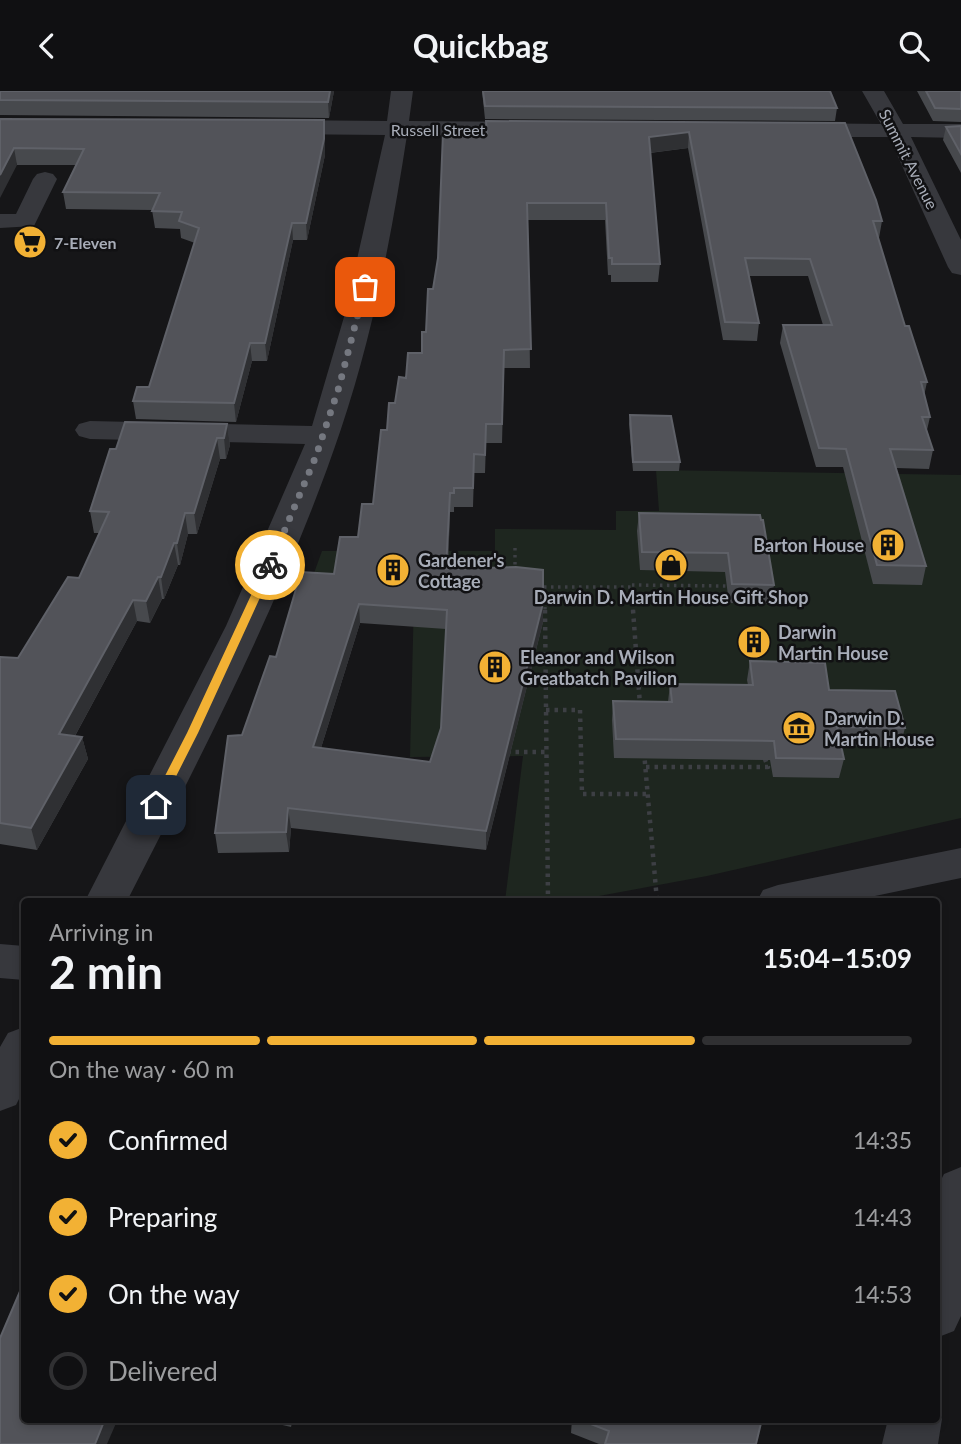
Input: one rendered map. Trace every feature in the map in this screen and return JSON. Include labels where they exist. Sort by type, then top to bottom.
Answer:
[{"type":"street","points":[[108,898],[193,733],[246,620],[323,435],[365,287],[398,129],[402,91]]},
{"type":"street","name":"Summit Avenue","points":[[873,91],[896,131],[961,267]]},
{"type":"street","name":"Russell Street","points":[[249,127],[562,129]]},
{"type":"street","points":[[777,130],[961,131]]},
{"type":"street","points":[[0,221],[25,221],[45,179]]},
{"type":"street","points":[[90,430],[323,435]]},
{"type":"street","points":[[792,898],[961,863]]},
{"type":"street","points":[[0,961],[21,963]]},
{"type":"street","points":[[0,1091],[21,1052]]},
{"type":"street","points":[[940,1294],[961,1189]]},
{"type":"street","points":[[911,1444],[914,1423]]},
{"type":"path","points":[[514,548],[515,574]]},
{"type":"path","points":[[528,587],[727,586]]},
{"type":"path","points":[[631,587],[641,712]]},
{"type":"path","points":[[545,593],[548,898]]},
{"type":"path","points":[[546,710],[580,710],[582,794],[648,794]]},
{"type":"path","points":[[643,739],[657,898]]},
{"type":"path","points":[[495,752],[545,752]]},
{"type":"path","points":[[646,767],[768,767],[765,759]]},
{"type":"shaded area","points":[[656,470],[961,475],[961,818],[707,876],[588,898],[505,898],[523,756],[410,757],[414,599],[305,598],[322,551],[495,551],[495,529],[616,530],[616,511],[659,511]]},
{"type":"building","points":[[0,91],[330,91],[328,102],[0,100]]},
{"type":"building","points":[[483,91],[830,91],[837,108],[485,106]]},
{"type":"building","points":[[926,91],[961,91],[961,109],[935,108]]},
{"type":"building","points":[[0,119],[324,120],[324,139],[306,223],[292,223],[265,343],[250,343],[234,403],[133,401],[137,387],[149,387],[199,228],[179,221],[182,212],[152,211],[160,193],[63,192],[84,149],[14,148],[0,175]]},
{"type":"building","points":[[486,121],[845,123],[876,200],[882,221],[873,221],[905,326],[909,326],[927,382],[921,382],[930,417],[922,417],[933,450],[890,449],[926,566],[877,565],[846,449],[819,448],[783,325],[832,325],[810,259],[745,258],[759,323],[725,322],[689,132],[649,137],[660,264],[612,264],[612,258],[609,258],[606,203],[527,203],[531,349],[504,350],[502,424],[486,424],[485,455],[474,454],[473,488],[454,488],[454,493],[450,493],[446,569],[516,567],[543,570],[543,603],[486,831],[288,808],[286,832],[215,833],[228,736],[242,735],[270,656],[276,657],[301,572],[334,574],[340,537],[358,537],[362,504],[373,504],[381,430],[387,430],[389,403],[395,403],[399,377],[406,378],[408,353],[422,353],[422,332],[426,332],[428,289],[433,289],[438,258],[443,133],[487,133]],"holes":[[[359,604],[447,610],[441,728],[430,762],[313,747]]]},
{"type":"building","points":[[961,126],[961,154],[946,127]]},
{"type":"building","points":[[630,415],[671,416],[680,462],[633,462]]},
{"type":"building","points":[[125,422],[227,424],[224,438],[217,438],[194,513],[185,513],[177,543],[174,543],[161,577],[158,577],[146,601],[133,600],[59,734],[82,737],[31,828],[0,823],[0,657],[18,658],[68,577],[79,578],[109,512],[90,511],[110,449],[116,449]]},
{"type":"building","points":[[639,513],[760,515],[774,585],[732,584],[728,553],[642,552]]},
{"type":"building","points":[[750,661],[825,663],[829,690],[895,691],[905,728],[837,727],[844,759],[776,758],[774,741],[616,739],[613,701],[672,702],[670,684],[753,685]]},
{"type":"building","points":[[21,1289],[21,1423],[103,1423],[95,1444],[0,1444],[0,1338]]},
{"type":"building","points":[[588,1423],[761,1423],[756,1444],[605,1444],[609,1431]]},
{"type":"way so far","points":[[270,565],[316,456],[339,387],[365,287]]},
{"type":"place","name":"7-Eleven","points":[[30,242]]},
{"type":"place","name":"Barton House","points":[[888,545]]},
{"type":"place","name":"Darwin D. Martin House Gift Shop","points":[[671,565]]},
{"type":"place","name":"Gardener's Cottage","points":[[393,570]]},
{"type":"place","name":"Darwin Martin House","points":[[754,642]]},
{"type":"place","name":"Eleanor and Wilson Greatbatch Pavilion","points":[[495,667]]},
{"type":"place","name":"Darwin D. Martin House","points":[[799,728]]},
{"type":"route","points":[[156,805],[193,733],[270,565]]}]
